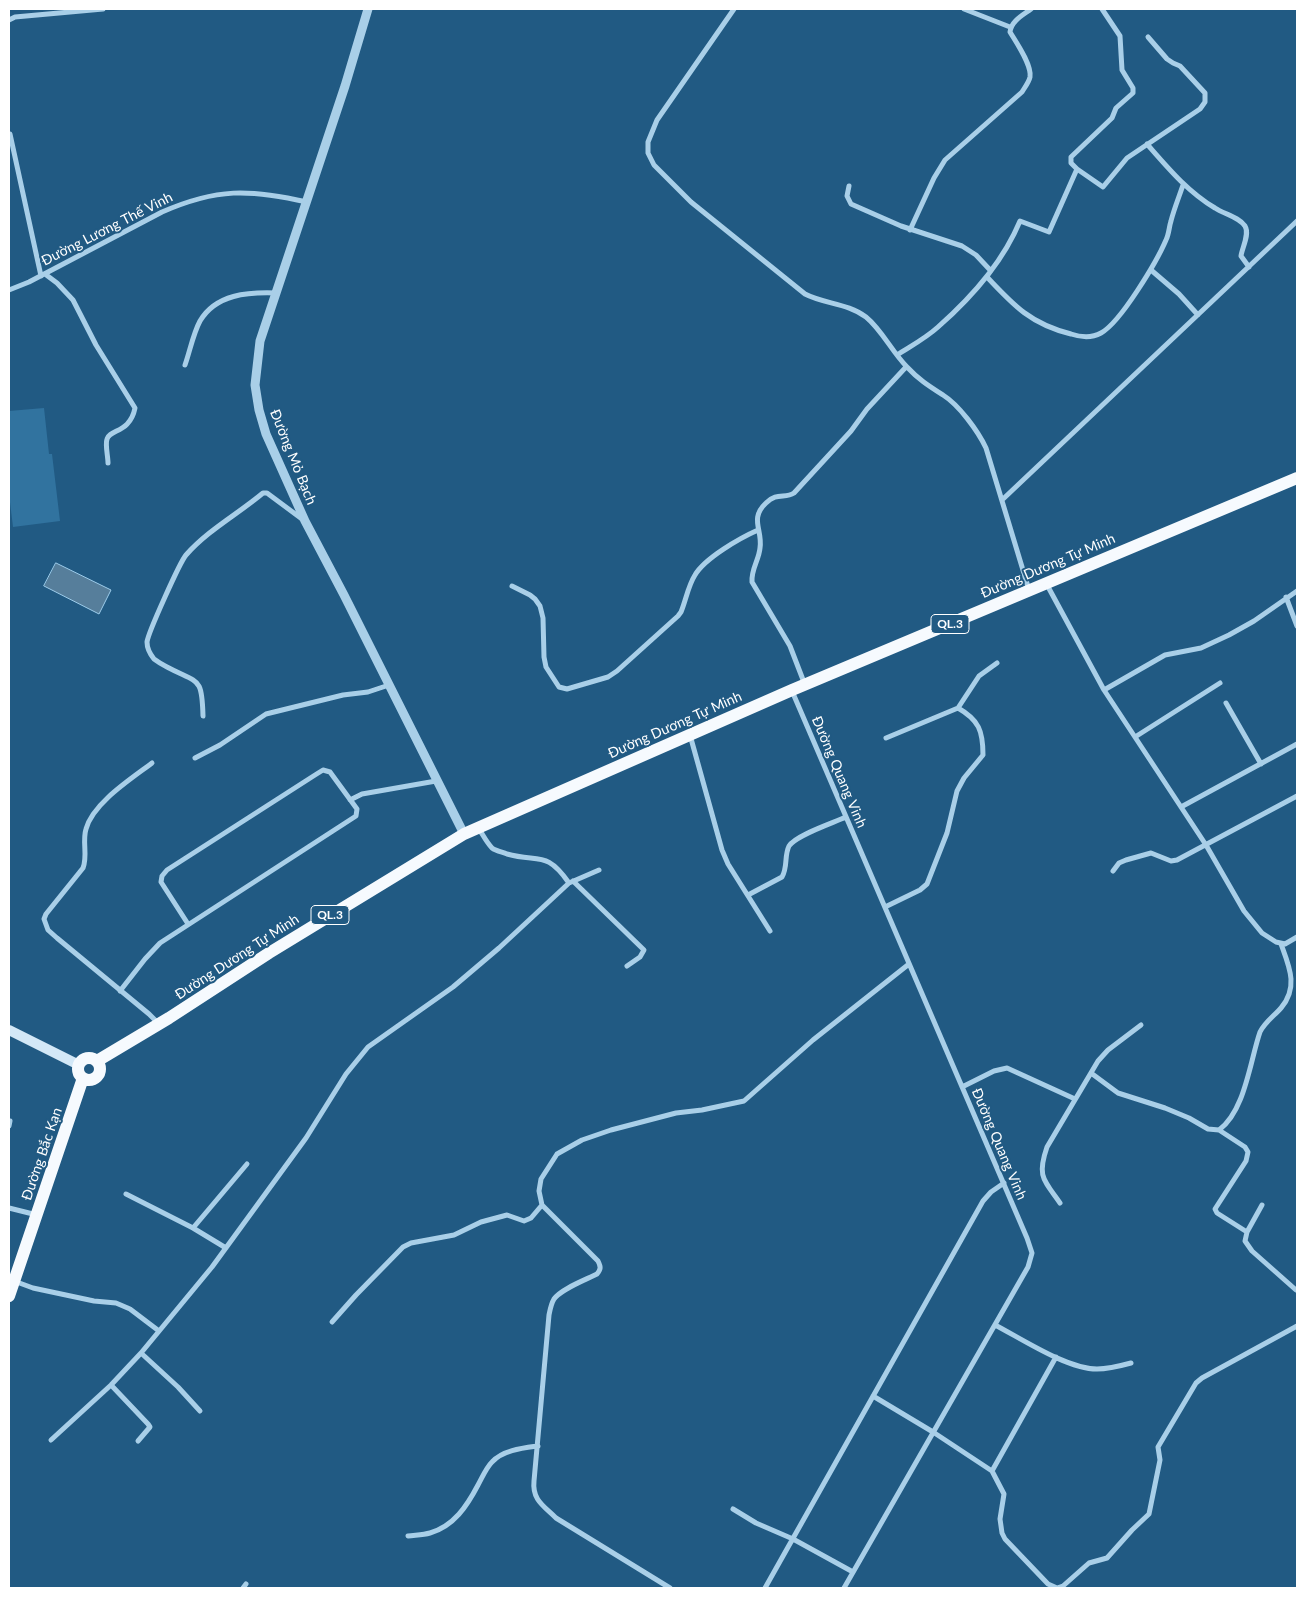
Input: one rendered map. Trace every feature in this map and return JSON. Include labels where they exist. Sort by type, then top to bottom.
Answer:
[{"type":"highway","name":"Đường Dương Tự Minh","points":[[97,1061],[464,834],[792,690],[1297,478]]},
{"type":"highway","name":"QL.3","points":[[79,1065],[87,1058],[97,1061]]},
{"type":"highway","points":[[79,1065],[80,1074],[83,1078],[94,1078],[100,1070],[100,1065],[97,1061]]},
{"type":"highway","name":"Đường Bắc Kạn","points":[[9,1296],[83,1078]]},
{"type":"main road","points":[[9,1030],[79,1065]]},
{"type":"street","points":[[10,18],[102,9]]},
{"type":"street","name":"Đường Mỏ Bạch","points":[[368,9],[342,95],[260,341],[255,385],[259,410],[266,434],[305,521],[464,834]]},
{"type":"street","points":[[734,9],[657,120],[648,142],[648,153],[654,165],[691,202],[805,294],[815,299],[857,311],[866,317],[906,367],[956,406],[981,438],[986,448],[1029,590]]},
{"type":"street","points":[[964,9],[1010,27]]},
{"type":"street","points":[[1010,27],[1031,9]]},
{"type":"street","points":[[1102,9],[1120,36],[1122,70],[1133,88],[1133,92],[1116,108],[1112,118],[1071,157],[1071,163],[1103,187],[1127,158],[1200,109],[1206,98],[1205,93],[1180,66],[1167,60],[1148,37]]},
{"type":"street","points":[[910,230],[934,178],[945,160],[1022,92],[1030,78],[1030,69],[1010,32],[1010,27]]},
{"type":"street","points":[[10,134],[43,275],[57,283],[73,300],[96,345],[134,408],[131,421],[122,430],[110,434],[107,439],[108,463]]},
{"type":"street","points":[[1147,144],[1183,185],[1206,203],[1236,218],[1245,226],[1247,231],[1241,256],[1249,267]]},
{"type":"street","points":[[897,355],[938,328],[987,277],[999,261],[1020,222],[1049,232],[1077,169]]},
{"type":"street","points":[[987,277],[1010,302],[1037,322],[1077,336],[1092,336],[1102,333],[1122,311],[1151,270],[1167,239],[1171,220],[1183,185]]},
{"type":"street","points":[[849,186],[848,196],[850,204],[910,230],[962,246],[976,255],[991,271]]},
{"type":"street","name":"Đường Lương Thế Vinh","points":[[9,290],[43,275],[183,202],[208,195],[239,192],[307,202]]},
{"type":"street","points":[[1002,500],[1296,224]]},
{"type":"street","points":[[1151,270],[1180,294],[1198,315]]},
{"type":"street","points":[[185,365],[200,321],[213,306],[222,300],[236,296],[256,292],[276,292]]},
{"type":"street","points":[[805,685],[790,646],[752,582],[753,567],[761,544],[756,520],[766,502],[776,496],[791,496],[794,493],[906,367]]},
{"type":"street","points":[[203,716],[202,694],[199,685],[192,678],[155,660],[149,652],[147,641],[156,616],[184,557],[205,537],[263,493],[268,493],[305,521]]},
{"type":"street","points":[[512,586],[530,595],[540,606],[543,618],[546,667],[559,687],[567,689],[608,677],[624,666],[678,616],[693,578],[700,568],[727,546],[758,530]]},
{"type":"street","points":[[1046,584],[1104,690],[1206,845],[1237,900],[1252,922],[1262,933],[1281,944],[1297,938]]},
{"type":"street","points":[[1104,690],[1165,655],[1200,648],[1229,635],[1254,621],[1297,591]]},
{"type":"street","points":[[1286,597],[1297,626]]},
{"type":"street","points":[[886,738],[958,708],[979,676],[997,663]]},
{"type":"street","points":[[1135,737],[1220,683]]},
{"type":"street","points":[[195,758],[220,745],[266,714],[342,695],[368,692],[389,685]]},
{"type":"street","name":"Đường Quang Vinh","points":[[792,690],[1004,1183],[1032,1253],[1028,1267],[844,1588]]},
{"type":"street","points":[[1226,703],[1260,764]]},
{"type":"street","points":[[885,907],[920,890],[927,884],[947,833],[957,790],[982,755],[982,739],[976,721],[958,708]]},
{"type":"street","points":[[690,735],[722,850],[728,864],[770,931]]},
{"type":"street","points":[[1180,807],[1297,744]]},
{"type":"street","points":[[152,764],[111,793],[94,814],[86,829],[86,862],[46,914],[44,925],[120,991],[150,1014],[159,1024]]},
{"type":"street","points":[[120,991],[153,950],[188,924],[356,816],[357,809],[330,772],[323,770],[167,870],[162,876],[161,882],[188,924]]},
{"type":"street","points":[[350,800],[362,794],[436,781]]},
{"type":"street","points":[[1113,871],[1119,863],[1143,854],[1151,853],[1171,861],[1177,860],[1297,796]]},
{"type":"street","points":[[748,895],[782,877],[785,872],[787,852],[794,840],[846,817]]},
{"type":"street","points":[[478,828],[493,849],[510,855],[539,858],[558,868],[644,950],[640,957],[627,966]]},
{"type":"street","points":[[51,1440],[111,1385],[141,1353],[226,1248],[306,1138],[346,1074],[368,1047],[452,988],[500,948],[571,882],[598,870]]},
{"type":"street","points":[[1219,1130],[1229,1120],[1240,1103],[1260,1032],[1264,1025],[1283,1006],[1287,997],[1292,973],[1281,944]]},
{"type":"street","points":[[670,1588],[556,1518],[542,1505],[534,1494],[549,1315],[552,1304],[560,1293],[597,1274],[601,1266],[542,1205],[538,1191],[541,1179],[557,1154],[582,1140],[611,1130],[676,1113],[702,1110],[744,1101],[813,1040],[909,964]]},
{"type":"street","points":[[1060,1202],[1045,1182],[1041,1173],[1047,1147],[1098,1061],[1108,1050],[1141,1025]]},
{"type":"street","points":[[962,1087],[994,1071],[1006,1068],[1075,1099]]},
{"type":"street","points":[[1091,1073],[1118,1092],[1189,1118],[1208,1130],[1219,1130],[1238,1142],[1248,1152],[1246,1161],[1218,1201],[1215,1209],[1217,1213],[1247,1232]]},
{"type":"street","points":[[193,1228],[247,1164]]},
{"type":"street","points":[[765,1588],[983,1201],[991,1192],[1004,1183]]},
{"type":"street","points":[[126,1194],[193,1228],[226,1248]]},
{"type":"street","points":[[332,1322],[403,1247],[411,1243],[454,1235],[481,1222],[507,1215],[524,1221],[531,1218],[542,1205]]},
{"type":"street","points":[[1262,1205],[1247,1232],[1245,1241],[1248,1246],[1296,1290]]},
{"type":"street","points":[[9,1208],[37,1215]]},
{"type":"street","points":[[14,1281],[33,1288],[94,1301],[116,1303],[130,1309],[159,1331]]},
{"type":"street","points":[[995,1325],[1072,1365],[1095,1369],[1130,1363]]},
{"type":"street","points":[[873,1396],[933,1432],[992,1471],[1004,1494],[1000,1527],[1005,1539],[1048,1584],[1057,1588],[1062,1586],[1089,1563],[1108,1558],[1132,1530],[1149,1514],[1160,1460],[1158,1447],[1196,1383],[1297,1326]]},
{"type":"street","points":[[141,1353],[178,1387],[200,1411]]},
{"type":"street","points":[[992,1471],[1056,1357]]},
{"type":"street","points":[[111,1385],[150,1427],[138,1441]]},
{"type":"street","points":[[408,1536],[431,1533],[459,1516],[491,1463],[499,1456],[516,1449],[538,1446]]},
{"type":"street","points":[[732,1509],[756,1523],[793,1539],[853,1572]]},
{"type":"shaded area","points":[[44,408],[60,521],[13,527],[9,494],[9,411]]},
{"type":"shaded area","points":[[56,563],[111,590],[99,614],[44,586]]}]
